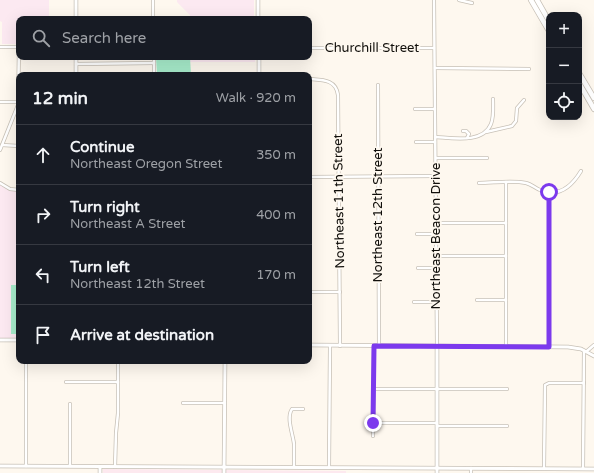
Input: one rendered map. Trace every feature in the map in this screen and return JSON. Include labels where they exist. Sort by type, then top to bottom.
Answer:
[{"type":"highway","points":[[531,0],[546,26]]},
{"type":"highway","points":[[537,0],[546,16]]},
{"type":"highway","points":[[582,78],[594,98]]},
{"type":"highway","points":[[580,84],[594,109]]},
{"type":"street","points":[[76,0],[76,16]]},
{"type":"street","points":[[153,0],[153,16]]},
{"type":"street","points":[[258,0],[258,16]]},
{"type":"street","name":"Northeast Beacon Drive","points":[[434,0],[435,176],[437,200],[437,473]]},
{"type":"street","points":[[460,0],[472,3]]},
{"type":"street","points":[[0,47],[16,47]]},
{"type":"street","name":"Churchill Street","points":[[312,48],[434,48]]},
{"type":"street","points":[[19,60],[19,72]]},
{"type":"street","points":[[76,60],[76,72]]},
{"type":"street","points":[[259,60],[259,72]]},
{"type":"street","points":[[76,64],[154,63],[154,72]]},
{"type":"street","points":[[435,68],[530,69]]},
{"type":"street","name":"Northeast 11th Street","points":[[312,79],[327,80],[335,86],[338,92],[340,346]]},
{"type":"street","name":"Northeast 12th Street","points":[[378,85],[379,346]]},
{"type":"street","points":[[486,132],[491,125],[493,99]]},
{"type":"street","points":[[435,137],[467,138],[512,126],[516,120],[517,108],[524,100]]},
{"type":"street","points":[[0,102],[16,102]]},
{"type":"street","points":[[415,108],[435,109]]},
{"type":"street","points":[[0,150],[16,113]]},
{"type":"street","points":[[463,130],[469,134],[467,138]]},
{"type":"street","points":[[416,142],[436,142]]},
{"type":"street","points":[[2,145],[16,146]]},
{"type":"street","points":[[436,158],[487,158]]},
{"type":"street","points":[[478,183],[526,183],[540,190],[549,192],[560,191],[572,184],[581,171]]},
{"type":"street","points":[[312,177],[435,176]]},
{"type":"street","points":[[506,182],[506,346]]},
{"type":"street","points":[[0,183],[10,189],[16,190]]},
{"type":"street","points":[[549,192],[549,347]]},
{"type":"street","points":[[436,223],[506,223]]},
{"type":"street","points":[[417,234],[436,234]]},
{"type":"street","points":[[436,256],[506,256]]},
{"type":"street","points":[[418,268],[436,268]]},
{"type":"street","points":[[312,292],[340,292]]},
{"type":"street","points":[[477,300],[506,300]]},
{"type":"street","points":[[414,302],[436,302]]},
{"type":"street","points":[[0,340],[16,340]]},
{"type":"street","points":[[312,345],[574,347],[586,351],[594,356]]},
{"type":"street","points":[[583,468],[586,351],[594,345]]},
{"type":"street","points":[[329,467],[330,346]]},
{"type":"street","points":[[373,436],[374,346]]},
{"type":"street","points":[[26,364],[26,466]]},
{"type":"street","points":[[115,467],[118,364]]},
{"type":"street","points":[[224,473],[225,364]]},
{"type":"street","points":[[66,382],[118,382]]},
{"type":"street","points":[[544,468],[545,385],[549,383],[584,383]]},
{"type":"street","points":[[373,389],[508,389]]},
{"type":"street","points":[[183,403],[225,403]]},
{"type":"street","points":[[70,404],[70,466]]},
{"type":"street","points":[[294,467],[294,444],[290,427],[290,411],[292,409],[303,409]]},
{"type":"street","points":[[373,423],[508,426]]},
{"type":"street","points":[[0,466],[594,468]]},
{"type":"street","points":[[100,467],[100,473]]},
{"type":"street","points":[[471,468],[471,473]]},
{"type":"shaded area","points":[[0,0],[49,0],[49,16],[16,16],[16,44],[2,44],[2,22],[0,21]]},
{"type":"shaded area","points":[[177,0],[254,0],[254,16],[190,16],[177,2]]},
{"type":"shaded area","points":[[190,60],[255,60],[255,62],[190,62]]},
{"type":"shaded area","points":[[0,184],[11,191],[16,191],[16,338],[0,338]]},
{"type":"shaded area","points":[[103,469],[346,471],[346,473],[103,473]]},
{"type":"green space","points":[[156,60],[190,60],[191,72],[157,72]]},
{"type":"green space","points":[[11,285],[16,285],[16,334],[11,334]]},
{"type":"route","points":[[373,423],[374,346],[549,347],[549,192]]}]
